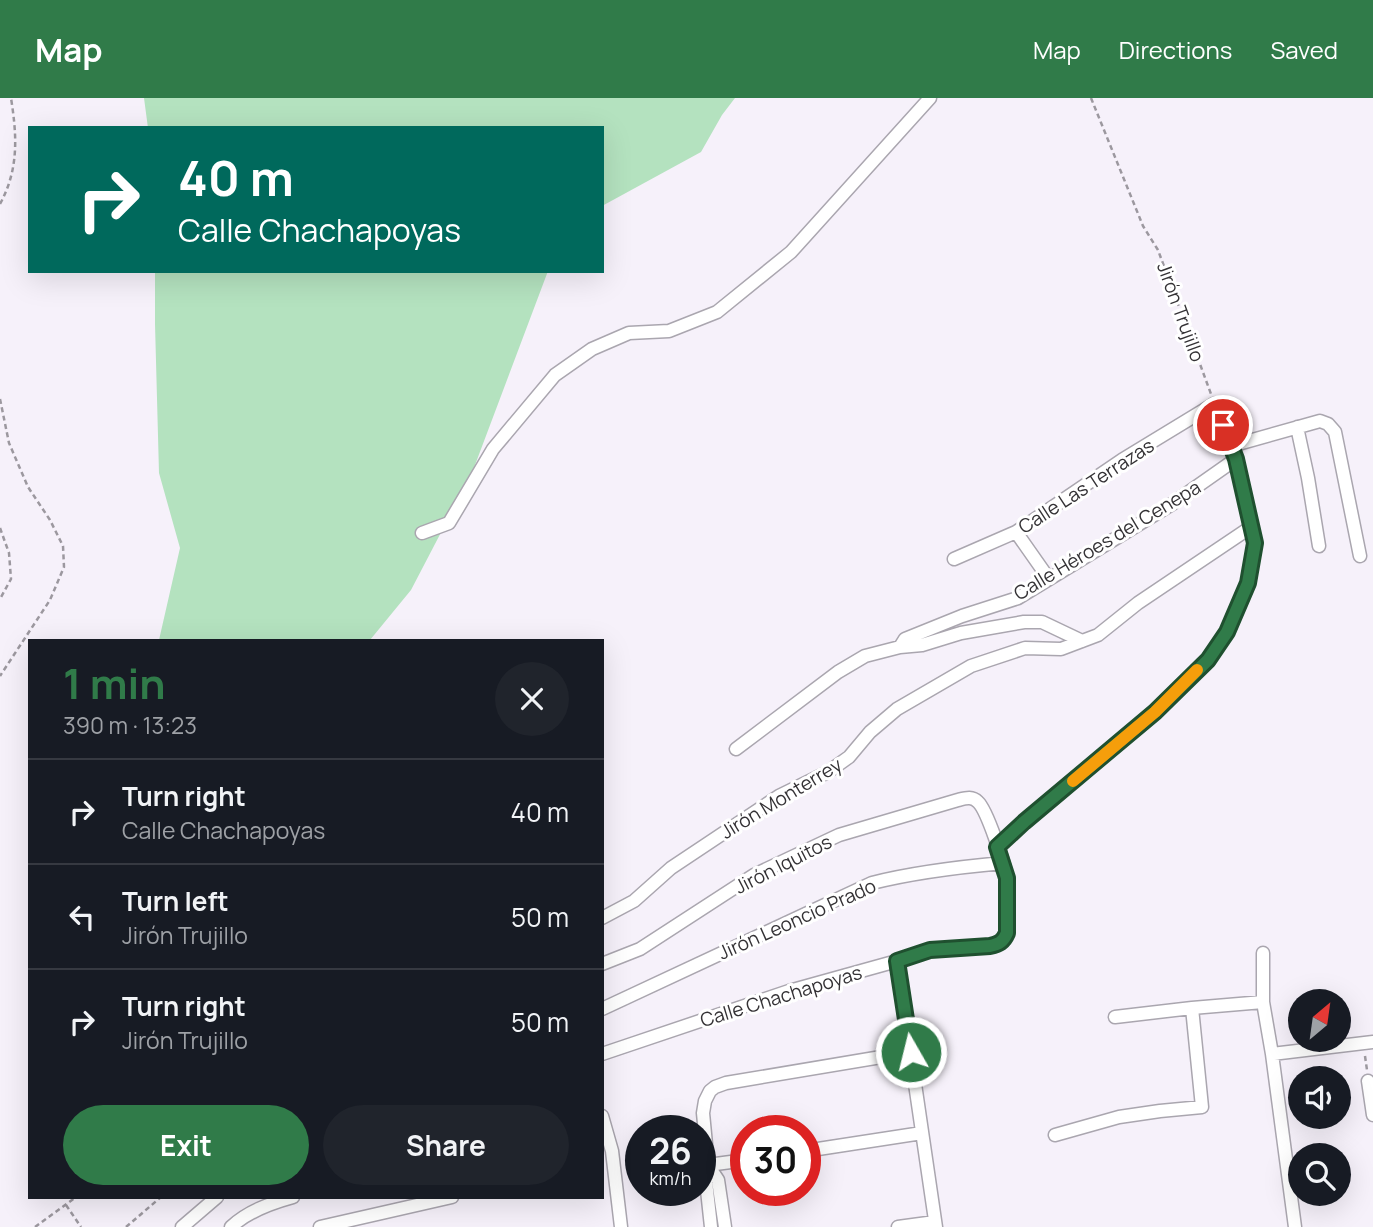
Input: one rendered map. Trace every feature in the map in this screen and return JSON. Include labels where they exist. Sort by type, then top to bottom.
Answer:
[{"type":"street","points":[[422,533],[449,523],[493,449],[555,375],[592,349],[629,333],[669,331],[717,312],[791,252],[930,98]]},
{"type":"street","points":[[1003,863],[997,847],[1155,712],[1208,660],[1227,632],[1248,583],[1255,543],[1236,459],[1214,404]]},
{"type":"street","name":"Calle Las Terrazas","points":[[954,559],[1016,532],[1122,460],[1214,404]]},
{"type":"street","points":[[1231,446],[1320,421],[1328,424],[1335,432],[1360,556]]},
{"type":"street","points":[[1297,427],[1319,546]]},
{"type":"street","name":"Calle Héroes del Cenepa","points":[[900,647],[905,639],[962,616],[1018,598],[1172,504],[1236,459]]},
{"type":"street","name":"Jirón Monterrey","points":[[604,917],[634,901],[671,868],[779,796],[828,772],[849,757],[870,732],[897,709],[957,672],[1025,648],[1060,649],[1098,635],[1138,603],[1251,527]]},
{"type":"street","points":[[1016,532],[1049,579]]},
{"type":"street","name":"Calle Héroes del Cenepa","points":[[736,749],[838,672],[865,656],[900,647],[922,645],[961,633],[1024,622],[1042,622],[1082,640]]},
{"type":"street","name":"Jirón Iquitos","points":[[604,963],[640,949],[671,931],[754,875],[839,835],[970,797],[977,800],[983,809],[997,847]]},
{"type":"street","name":"Calle Chachapoyas","points":[[604,1053],[789,991],[930,950],[998,944],[1007,933],[1007,878],[1003,863]]},
{"type":"street","name":"Jirón Leoncio Prado","points":[[604,1008],[872,883],[971,865],[1003,863]]},
{"type":"street","points":[[1263,953],[1263,1002],[1295,1227]]},
{"type":"street","points":[[897,961],[935,1224],[898,1227]]},
{"type":"street","points":[[1115,1017],[1263,1002]]},
{"type":"street","points":[[1055,1135],[1119,1117],[1202,1107],[1192,1008]]},
{"type":"street","points":[[1272,1054],[1368,1044]]},
{"type":"street","points":[[703,1115],[710,1091],[726,1083],[911,1052]]},
{"type":"street","points":[[1368,1081],[1373,1115]]},
{"type":"street","points":[[604,1123],[612,1151],[621,1227]]},
{"type":"street","points":[[821,1149],[922,1133]]},
{"type":"street","points":[[716,1177],[725,1227]]},
{"type":"street","points":[[182,1227],[215,1199]]},
{"type":"street","points":[[231,1227],[241,1217],[286,1199]]},
{"type":"street","points":[[320,1227],[443,1199]]},
{"type":"street","points":[[709,1206],[711,1227]]},
{"type":"path","points":[[0,204],[13,173],[16,152],[11,98]]},
{"type":"path","name":"Jirón Trujillo","points":[[1091,98],[1143,226],[1158,250],[1214,404]]},
{"type":"path","points":[[0,399],[9,443],[28,487],[63,546],[64,567],[50,600],[0,676]]},
{"type":"path","points":[[0,528],[9,553],[11,579],[0,599]]},
{"type":"path","points":[[1368,1044],[1368,1081]]},
{"type":"path","points":[[35,1227],[74,1199]]},
{"type":"path","points":[[126,1227],[159,1199]]},
{"type":"path","points":[[66,1205],[81,1227]]},
{"type":"green space","points":[[144,98],[735,98],[701,152],[604,205],[604,126],[148,126]]},
{"type":"green space","points":[[155,273],[547,273],[472,473],[411,590],[371,639],[159,639],[180,548],[159,473]]},
{"type":"slow traffic","points":[[1073,781],[1155,712],[1197,670]]},
{"type":"route","points":[[911,1052],[897,961],[930,950],[990,946],[1003,940],[1007,933],[1007,878],[997,847],[1155,712],[1208,660],[1227,632],[1248,583],[1255,543],[1236,459],[1223,425]]}]
